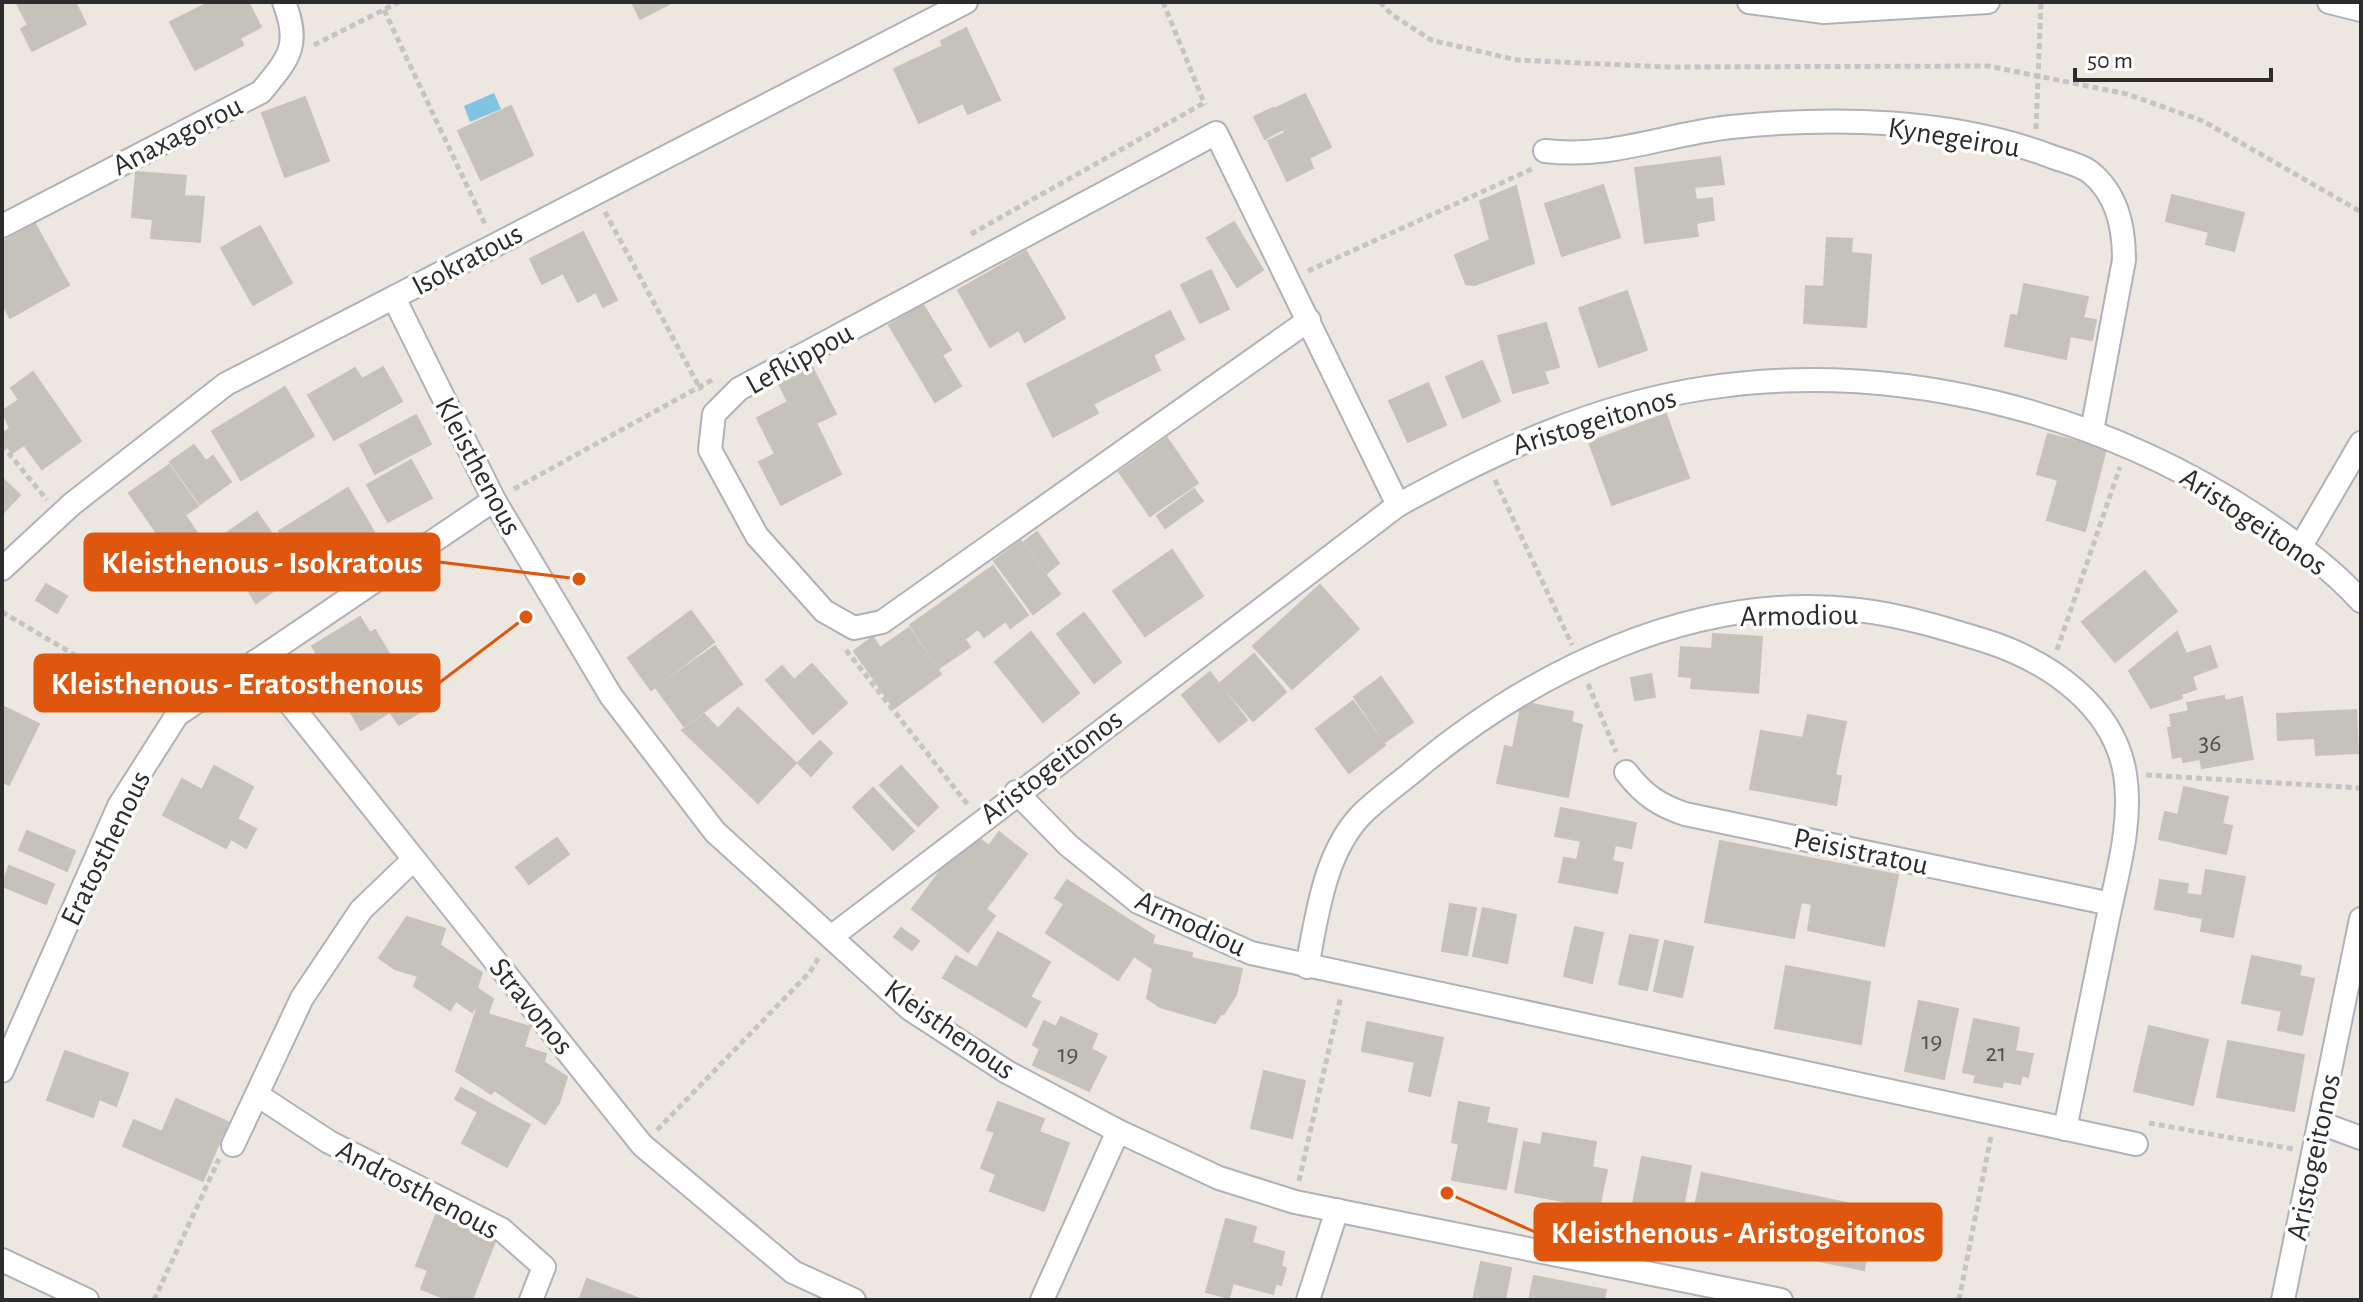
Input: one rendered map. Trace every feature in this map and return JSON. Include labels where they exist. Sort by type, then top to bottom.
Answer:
[{"type":"street","points":[[284,2],[294,29],[288,58]]},
{"type":"street","name":"Isokratous","points":[[2,569],[59,516],[226,384],[966,2]]},
{"type":"street","points":[[1749,2],[1824,12],[1988,2]]},
{"type":"street","points":[[2329,2],[2361,10]]},
{"type":"street","name":"Anaxagorou","points":[[2,226],[261,92],[288,58]]},
{"type":"street","name":"Kynegeirou","points":[[1545,151],[1608,153],[1730,127],[1814,122],[1951,131],[2035,150],[2087,170],[2102,185],[2117,209],[2124,233],[2124,260],[2092,431]]},
{"type":"street","points":[[1216,133],[1398,505]]},
{"type":"street","name":"Lefkippou","points":[[843,621],[824,611],[757,536],[710,450],[714,414],[739,389],[1216,133]]},
{"type":"street","name":"Kleisthenous","points":[[394,298],[494,500],[611,696],[705,820],[910,1009],[1007,1072],[1118,1131],[1219,1178],[1295,1202],[1781,1300]]},
{"type":"street","points":[[843,621],[854,628],[882,622],[1309,320]]},
{"type":"street","name":"Aristogeitonos","points":[[831,937],[1016,792],[1398,505],[1485,457],[1558,426],[1635,403],[1706,388],[1776,381],[1900,386],[2022,410],[2128,445],[2210,485],[2301,546],[2361,601]]},
{"type":"street","points":[[2301,546],[2361,443]]},
{"type":"street","name":"Eratosthenous","points":[[2,1071],[119,806],[177,715],[494,500]]},
{"type":"street","name":"Armodiou","points":[[1307,967],[1319,902],[1334,860],[1360,817],[1456,734],[1579,661],[1710,618],[1786,609],[1857,610],[1949,629],[2009,649],[2050,670],[2074,688],[2105,723],[2125,773],[2125,839],[2065,1129]]},
{"type":"street","name":"Stravonos","points":[[256,661],[642,1145],[793,1272],[854,1300]]},
{"type":"street","name":"Peisistratou","points":[[1626,772],[1640,791],[1658,804],[1685,814],[2111,904]]},
{"type":"street","name":"Armodiou","points":[[1016,792],[1068,845],[1138,902],[1251,953],[2136,1144]]},
{"type":"street","points":[[233,1145],[259,1096],[302,998],[361,910],[413,860]]},
{"type":"street","name":"Aristogeitonos","points":[[2283,1300],[2361,919]]},
{"type":"street","name":"Androsthenous","points":[[259,1096],[329,1142],[501,1229],[544,1267],[531,1300]]},
{"type":"street","points":[[2320,1123],[2361,1138]]},
{"type":"street","points":[[1042,1300],[1118,1131]]},
{"type":"street","points":[[1308,1300],[1337,1210]]},
{"type":"street","points":[[2,1260],[87,1300]]},
{"type":"path","points":[[288,58],[399,2]]},
{"type":"path","points":[[1163,2],[1216,133]]},
{"type":"path","points":[[1380,2],[1391,14],[1431,40],[1517,60],[1668,67],[1988,66],[2127,94],[2203,121],[2361,212]]},
{"type":"path","points":[[2035,150],[2041,2]]},
{"type":"path","points":[[384,10],[494,243]]},
{"type":"path","points":[[1289,280],[1530,171],[1545,151]]},
{"type":"path","points":[[595,194],[714,414]]},
{"type":"path","points":[[2,445],[59,516]]},
{"type":"path","points":[[2050,670],[2128,445]]},
{"type":"path","points":[[1485,457],[1579,661],[1626,772]]},
{"type":"path","points":[[2,612],[177,715]]},
{"type":"path","points":[[843,621],[847,654],[980,820]]},
{"type":"path","points":[[2125,773],[2361,788]]},
{"type":"path","points":[[642,1145],[810,972],[831,937]]},
{"type":"path","points":[[1295,1202],[1346,975]]},
{"type":"path","points":[[1959,1300],[1995,1115]]},
{"type":"path","points":[[2136,1144],[2146,1123],[2313,1153]]},
{"type":"path","points":[[154,1300],[221,1153],[233,1145]]},
{"type":"water","points":[[494,93],[501,109],[470,122],[464,106]]},
{"type":"building","points":[[16,2],[75,2],[86,24],[32,51],[21,29],[28,25]]},
{"type":"building","points":[[210,2],[248,2],[261,27],[240,38],[243,45],[195,70],[170,22]]},
{"type":"building","points":[[632,2],[673,2],[640,19]]},
{"type":"building","points":[[966,28],[1000,100],[968,114],[963,103],[919,123],[894,69],[943,46],[941,41]]},
{"type":"building","points":[[1305,94],[1331,147],[1309,158],[1313,168],[1287,181],[1268,141],[1285,133],[1274,109]]},
{"type":"building","points":[[305,97],[329,161],[285,177],[262,113]]},
{"type":"building","points":[[511,106],[533,155],[481,180],[458,131]]},
{"type":"building","points":[[1273,108],[1283,129],[1265,139],[1254,117]]},
{"type":"building","points":[[1720,157],[1724,184],[1694,187],[1696,200],[1712,198],[1714,220],[1696,223],[1698,236],[1645,243],[1635,168]]},
{"type":"building","points":[[136,172],[186,176],[184,196],[204,197],[200,242],[151,238],[153,219],[132,217]]},
{"type":"building","points":[[1603,185],[1620,237],[1562,256],[1545,204]]},
{"type":"building","points":[[1516,186],[1534,263],[1475,285],[1466,284],[1455,255],[1490,240],[1480,201]]},
{"type":"building","points":[[2172,195],[2244,213],[2234,251],[2206,244],[2209,232],[2166,221]]},
{"type":"building","points":[[1234,222],[1263,270],[1237,287],[1207,238]]},
{"type":"building","points":[[35,224],[69,285],[10,318],[2,303],[2,242]]},
{"type":"building","points":[[260,226],[292,283],[253,305],[221,248]]},
{"type":"building","points":[[583,232],[617,300],[603,307],[596,292],[578,302],[563,273],[542,284],[530,259]]},
{"type":"building","points":[[1827,238],[1852,239],[1851,253],[1871,255],[1866,327],[1804,323],[1806,286],[1824,287]]},
{"type":"building","points":[[1026,251],[1065,318],[1025,342],[1019,330],[990,347],[958,290]]},
{"type":"building","points":[[1211,270],[1229,309],[1200,323],[1181,285]]},
{"type":"building","points":[[2024,284],[2088,297],[2083,318],[2096,320],[2092,340],[2070,336],[2066,359],[2005,346],[2011,315],[2018,316]]},
{"type":"building","points":[[1627,291],[1647,350],[1599,367],[1579,308]]},
{"type":"building","points":[[923,305],[951,350],[942,355],[961,386],[935,402],[889,325]]},
{"type":"building","points":[[1170,311],[1184,339],[1153,355],[1160,370],[1093,404],[1098,413],[1053,437],[1027,384]]},
{"type":"building","points":[[1546,323],[1559,367],[1544,371],[1548,383],[1513,393],[1498,336]]},
{"type":"building","points":[[809,361],[836,414],[816,423],[841,474],[781,505],[759,462],[775,454],[757,418],[788,402],[776,378]]},
{"type":"building","points":[[1482,361],[1500,401],[1463,418],[1446,377]]},
{"type":"building","points":[[383,367],[402,401],[334,440],[308,395],[355,368],[362,379]]},
{"type":"building","points":[[33,372],[81,441],[42,469],[24,445],[12,453],[2,439],[2,434],[10,428],[2,411],[19,400],[11,388]]},
{"type":"building","points":[[1428,383],[1446,425],[1408,442],[1389,401]]},
{"type":"building","points":[[285,387],[314,436],[241,480],[212,431]]},
{"type":"building","points":[[1666,414],[1689,478],[1612,505],[1589,442]]},
{"type":"building","points":[[416,415],[431,444],[375,474],[360,445]]},
{"type":"building","points":[[2048,434],[2106,449],[2085,531],[2047,520],[2058,480],[2037,474]]},
{"type":"building","points":[[1167,438],[1198,483],[1150,516],[1119,472]]},
{"type":"building","points":[[194,445],[206,461],[213,456],[231,482],[200,504],[170,462]]},
{"type":"building","points":[[411,460],[432,498],[388,522],[367,485]]},
{"type":"building","points":[[169,465],[198,506],[185,515],[197,533],[170,552],[129,493]]},
{"type":"building","points":[[2,478],[20,495],[2,514]]},
{"type":"building","points":[[348,488],[374,532],[305,574],[279,531]]},
{"type":"building","points":[[1194,489],[1203,501],[1165,528],[1157,516]]},
{"type":"building","points":[[257,512],[299,573],[256,603],[242,581],[229,590],[202,550]]},
{"type":"building","points":[[1037,532],[1059,563],[1047,573],[1024,542]]},
{"type":"building","points":[[1021,541],[1060,594],[1033,614],[994,561]]},
{"type":"building","points":[[1172,550],[1203,596],[1145,636],[1113,591]]},
{"type":"building","points":[[993,566],[1028,615],[1010,628],[1006,621],[984,637],[978,629],[966,638],[941,603]]},
{"type":"building","points":[[2145,571],[2177,611],[2115,662],[2082,622]]},
{"type":"building","points":[[46,584],[67,596],[57,613],[36,600]]},
{"type":"building","points":[[1320,585],[1359,629],[1292,689],[1253,646]]},
{"type":"building","points":[[940,604],[970,647],[939,668],[910,625]]},
{"type":"building","points":[[691,611],[714,642],[651,690],[628,658]]},
{"type":"building","points":[[1084,613],[1121,662],[1094,683],[1057,634]]},
{"type":"building","points":[[360,617],[370,633],[375,630],[423,710],[399,725],[390,712],[361,730],[350,711],[363,704],[347,678],[336,685],[312,646]]},
{"type":"building","points":[[909,628],[941,674],[894,708],[854,651],[873,637],[880,648]]},
{"type":"building","points":[[1031,632],[1079,693],[1043,722],[995,662]]},
{"type":"building","points":[[2177,632],[2186,654],[2210,646],[2217,667],[2192,676],[2196,689],[2181,694],[2182,698],[2151,708],[2129,671]]},
{"type":"building","points":[[1713,634],[1762,637],[1758,693],[1691,688],[1692,677],[1679,676],[1681,647],[1712,649]]},
{"type":"building","points":[[715,646],[742,684],[684,726],[656,688]]},
{"type":"building","points":[[1254,654],[1286,692],[1253,721],[1220,683]]},
{"type":"building","points":[[812,664],[847,703],[813,734],[766,680],[782,666],[794,680]]},
{"type":"building","points":[[1210,672],[1247,720],[1219,742],[1182,695]]},
{"type":"building","points":[[1651,674],[1655,697],[1635,700],[1631,678]]},
{"type":"building","points":[[1381,677],[1413,722],[1385,742],[1354,697]]},
{"type":"building","points":[[2224,696],[2225,701],[2242,697],[2253,759],[2202,768],[2200,759],[2183,762],[2182,756],[2173,758],[2168,728],[2172,727],[2170,715],[2189,711],[2187,703]]},
{"type":"building","points":[[1353,701],[1385,745],[1349,773],[1316,729]]},
{"type":"building","points":[[1522,702],[1573,712],[1571,722],[1582,725],[1568,797],[1497,783],[1505,746],[1513,748]]},
{"type":"building","points":[[2,706],[39,724],[9,785],[2,782]]},
{"type":"building","points":[[738,708],[796,763],[758,803],[682,730],[704,714],[718,729]]},
{"type":"building","points":[[2356,710],[2358,753],[2316,755],[2315,738],[2278,740],[2277,714]]},
{"type":"building","points":[[1808,715],[1846,722],[1835,775],[1841,776],[1836,805],[1750,789],[1761,731],[1803,738]]},
{"type":"building","points":[[820,741],[832,753],[811,776],[798,763]]},
{"type":"building","points":[[214,766],[253,787],[237,819],[256,829],[246,848],[231,839],[226,848],[163,815],[182,779],[202,790]]},
{"type":"building","points":[[901,766],[938,807],[918,826],[880,785]]},
{"type":"building","points":[[2184,787],[2228,797],[2222,824],[2232,826],[2226,854],[2159,839],[2165,812],[2178,815]]},
{"type":"building","points":[[873,788],[914,831],[893,850],[853,807]]},
{"type":"building","points":[[1561,808],[1636,823],[1631,848],[1615,845],[1612,861],[1623,863],[1617,893],[1559,882],[1564,858],[1577,860],[1581,841],[1555,836]]},
{"type":"building","points":[[27,831],[75,851],[67,871],[19,850]]},
{"type":"building","points":[[970,831],[989,846],[999,832],[1027,854],[986,909],[995,916],[968,952],[912,909]]},
{"type":"building","points":[[557,838],[569,854],[529,884],[516,867]]},
{"type":"building","points":[[1720,841],[1898,875],[1884,946],[1808,930],[1812,904],[1801,902],[1794,938],[1705,922]]},
{"type":"building","points":[[9,866],[54,884],[46,904],[2,886]]},
{"type":"building","points":[[2206,870],[2245,877],[2233,937],[2201,931],[2203,918],[2184,915],[2188,894],[2202,896]]},
{"type":"building","points":[[1067,880],[1154,936],[1152,944],[1192,953],[1191,958],[1242,969],[1236,995],[1223,1015],[1225,1008],[1215,1023],[1160,1007],[1147,998],[1153,969],[1134,956],[1118,980],[1046,933],[1064,904],[1055,898]]},
{"type":"building","points":[[2160,880],[2188,884],[2183,914],[2155,909]]},
{"type":"building","points":[[1450,904],[1476,908],[1467,955],[1442,951]]},
{"type":"building","points":[[1483,908],[1516,915],[1507,963],[1473,956]]},
{"type":"building","points":[[407,917],[445,929],[440,945],[482,973],[477,988],[493,999],[488,1014],[530,1027],[524,1047],[546,1054],[544,1062],[567,1077],[559,1103],[545,1124],[494,1090],[491,1094],[456,1071],[480,1000],[472,1012],[456,1001],[450,1010],[414,986],[418,976],[395,969],[379,958]]},
{"type":"building","points":[[1575,927],[1603,933],[1592,983],[1564,976]]},
{"type":"building","points":[[901,928],[919,941],[912,950],[894,937]]},
{"type":"building","points":[[998,932],[1050,962],[1030,997],[1040,1002],[1026,1027],[943,978],[956,956],[977,968]]},
{"type":"building","points":[[1630,935],[1658,940],[1647,990],[1619,984]]},
{"type":"building","points":[[1665,941],[1693,947],[1682,997],[1654,991]]},
{"type":"building","points":[[2252,956],[2301,966],[2299,976],[2314,979],[2302,1035],[2278,1030],[2282,1011],[2242,1003]]},
{"type":"building","points":[[1786,966],[1870,982],[1861,1044],[1775,1028]]},
{"type":"building","points":[[1919,1001],[1958,1009],[1944,1079],[1905,1071]]},
{"type":"building","points":[[1061,1017],[1097,1034],[1091,1049],[1106,1057],[1089,1091],[1033,1065],[1040,1049],[1033,1045],[1044,1021],[1056,1027]]},
{"type":"building","points":[[1974,1019],[2019,1028],[2015,1051],[2033,1054],[2028,1077],[2022,1075],[2020,1084],[2003,1081],[2002,1087],[1974,1082],[1976,1075],[1963,1072]]},
{"type":"building","points":[[1367,1022],[1443,1038],[1430,1096],[1409,1091],[1415,1062],[1362,1051]]},
{"type":"building","points":[[2149,1026],[2208,1040],[2193,1105],[2134,1091]]},
{"type":"building","points":[[2228,1041],[2304,1055],[2294,1111],[2217,1097]]},
{"type":"building","points":[[65,1051],[128,1073],[116,1106],[99,1099],[93,1117],[47,1100]]},
{"type":"building","points":[[1264,1071],[1305,1081],[1292,1138],[1251,1128]]},
{"type":"building","points":[[461,1088],[530,1125],[507,1167],[462,1143],[478,1112],[455,1099]]},
{"type":"building","points":[[176,1099],[228,1122],[203,1181],[123,1146],[134,1120],[162,1132]]},
{"type":"building","points":[[998,1102],[1044,1119],[1039,1132],[1069,1143],[1044,1211],[990,1191],[996,1174],[981,1168],[995,1132],[987,1130]]},
{"type":"building","points":[[1459,1102],[1489,1108],[1486,1123],[1517,1129],[1506,1189],[1452,1180],[1459,1144],[1452,1142]]},
{"type":"building","points":[[1543,1133],[1596,1142],[1592,1167],[1607,1170],[1599,1208],[1515,1192],[1524,1142],[1541,1145]]},
{"type":"building","points":[[1642,1157],[1691,1166],[1682,1213],[1633,1204]]},
{"type":"building","points":[[1702,1173],[1876,1209],[1864,1270],[1689,1235]]},
{"type":"building","points":[[437,1212],[497,1236],[472,1300],[449,1300],[421,1289],[428,1270],[416,1266]]},
{"type":"building","points":[[1226,1219],[1256,1227],[1252,1243],[1284,1252],[1281,1266],[1286,1268],[1281,1285],[1276,1283],[1273,1294],[1233,1283],[1229,1298],[1206,1292]]},
{"type":"building","points":[[1481,1262],[1511,1268],[1505,1300],[1473,1300]]},
{"type":"building","points":[[1534,1276],[1606,1290],[1604,1300],[1529,1300]]},
{"type":"building","points":[[587,1279],[643,1300],[579,1300]]},
{"type":"place","name":"Kleisthenous - Isokratous","points":[[579,579]]},
{"type":"place","name":"Kleisthenous - Eratosthenous","points":[[526,617]]},
{"type":"place","name":"Kleisthenous - Aristogeitonos","points":[[1447,1193]]}]
